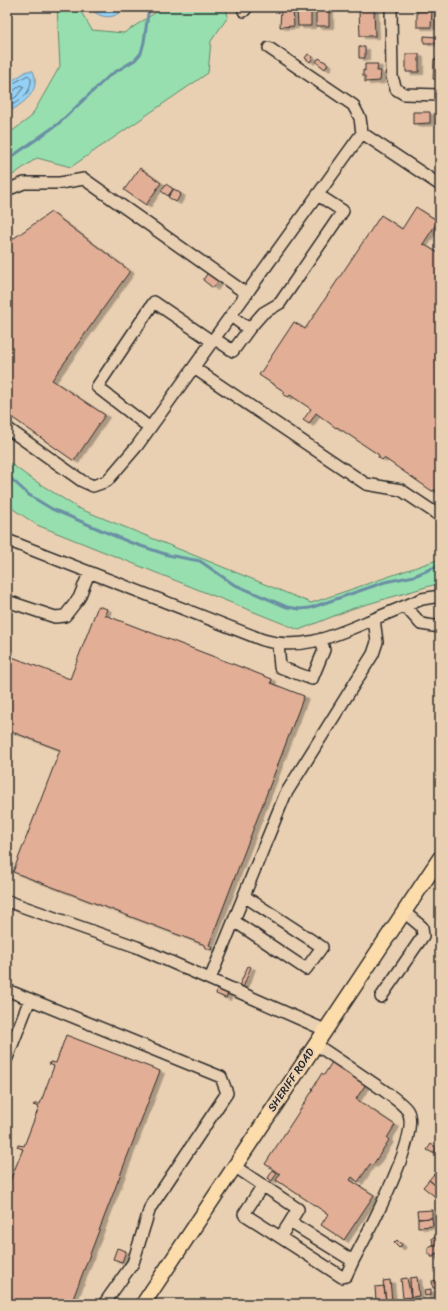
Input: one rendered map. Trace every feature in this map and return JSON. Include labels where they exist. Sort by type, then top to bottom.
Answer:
[{"type":"main road","name":"SHERIFF ROAD","points":[[143,1304],[440,858]]},
{"type":"street","points":[[391,7],[391,70],[393,82],[402,93],[413,95],[440,95]]},
{"type":"street","points":[[7,428],[82,481],[93,486],[107,481],[150,428],[214,341],[362,133],[360,118],[353,105],[269,48]]},
{"type":"street","points":[[362,133],[440,185]]},
{"type":"street","points":[[7,190],[24,183],[60,182],[84,179],[247,294]]},
{"type":"street","points":[[150,428],[97,388],[154,302],[233,352],[249,329],[263,313],[280,303],[343,211],[318,195]]},
{"type":"street","points":[[231,316],[249,329]]},
{"type":"street","points":[[194,368],[366,484],[401,490],[440,516]]},
{"type":"street","points":[[7,540],[263,640],[278,644],[300,644],[321,639],[422,599],[440,596]]},
{"type":"street","points":[[7,601],[55,617],[65,616],[79,598],[89,573]]},
{"type":"street","points":[[405,606],[420,624],[440,627]]},
{"type":"street","points":[[210,980],[285,795],[373,654],[377,642],[374,619]]},
{"type":"street","points":[[278,644],[280,668],[312,679],[324,650],[321,639]]},
{"type":"street","points":[[234,921],[306,968],[322,947],[244,896]]},
{"type":"street","points":[[7,901],[137,947],[325,1030]]},
{"type":"street","points":[[381,997],[423,936],[422,927],[404,912]]},
{"type":"street","points":[[7,990],[221,1077],[227,1093],[150,1208],[132,1263],[104,1304]]},
{"type":"street","points":[[7,1058],[30,999]]},
{"type":"street","points":[[263,1185],[244,1214],[342,1276],[346,1276],[385,1198],[408,1140],[411,1118],[407,1110],[399,1102],[315,1044]]},
{"type":"street","points":[[234,1166],[298,1208],[281,1236]]},
{"type":"street","points":[[290,1222],[354,1261]]},
{"type":"green space","points":[[57,7],[78,7],[92,30],[124,33],[164,7],[226,7],[228,17],[211,41],[208,73],[71,167],[37,158],[7,179],[7,135],[31,117],[60,66]]},
{"type":"green space","points":[[7,461],[78,508],[311,603],[440,559],[440,583],[354,608],[299,630],[37,525],[7,505]]},
{"type":"water","points":[[90,7],[124,7],[121,12],[116,15],[107,17],[98,14]]},
{"type":"water","points":[[27,71],[33,71],[35,85],[33,91],[19,106],[7,113],[7,84]]},
{"type":"building","points":[[325,7],[328,7],[329,9],[329,26],[316,26],[316,9],[325,9]]},
{"type":"building","points":[[281,9],[293,9],[294,26],[280,27]]},
{"type":"building","points":[[297,9],[311,9],[311,26],[298,26]]},
{"type":"building","points":[[359,10],[374,10],[375,36],[360,36]]},
{"type":"building","points":[[417,11],[432,11],[431,27],[417,27]]},
{"type":"building","points":[[424,36],[438,37],[438,43],[424,43]]},
{"type":"building","points":[[359,47],[365,47],[365,58],[359,58]]},
{"type":"building","points":[[308,54],[313,57],[310,62],[305,58]]},
{"type":"building","points":[[406,54],[419,54],[419,72],[406,72]]},
{"type":"building","points":[[319,58],[328,64],[325,69],[316,62]]},
{"type":"building","points":[[434,59],[440,60],[440,80],[433,79]]},
{"type":"building","points":[[365,64],[378,64],[377,71],[381,71],[380,81],[365,82],[363,70],[365,71]]},
{"type":"building","points":[[413,112],[430,112],[430,123],[413,124]]},
{"type":"building","points":[[438,115],[440,115],[440,127],[437,127]]},
{"type":"building","points":[[140,168],[161,183],[146,205],[124,190]]},
{"type":"building","points":[[166,184],[173,189],[168,196],[161,191]]},
{"type":"building","points":[[174,189],[181,194],[176,202],[168,197]]},
{"type":"building","points":[[416,207],[438,221],[423,244],[440,254],[440,493],[435,490],[432,491],[384,458],[382,460],[378,457],[379,455],[337,427],[336,428],[316,413],[309,424],[303,420],[311,409],[290,395],[288,397],[283,394],[285,392],[259,375],[294,322],[305,329],[381,215],[402,229]]},
{"type":"building","points":[[51,212],[130,271],[52,380],[105,415],[74,461],[7,414],[7,243]]},
{"type":"building","points":[[209,271],[220,279],[213,288],[203,280]]},
{"type":"building","points":[[98,606],[107,609],[105,615],[272,679],[271,683],[304,696],[209,945],[213,947],[212,950],[204,947],[205,945],[13,872],[60,750],[7,730],[7,655],[70,679]]},
{"type":"building","points":[[248,966],[251,967],[243,988],[239,986]]},
{"type":"building","points":[[217,989],[228,993],[226,998],[216,994]]},
{"type":"building","points":[[66,1035],[160,1071],[71,1304],[7,1304],[7,1188],[23,1149],[17,1147],[18,1145],[24,1146],[39,1107],[33,1105],[40,1104],[54,1066],[49,1064],[50,1062],[56,1063]]},
{"type":"building","points":[[332,1062],[366,1084],[356,1099],[395,1125],[387,1138],[389,1140],[373,1165],[370,1164],[358,1182],[352,1177],[350,1180],[374,1195],[344,1240],[321,1225],[328,1214],[276,1180],[280,1174],[265,1164],[313,1090],[312,1089],[322,1073],[324,1075]]},
{"type":"building","points":[[431,1144],[437,1148],[433,1153],[427,1150]]},
{"type":"building","points":[[273,1170],[277,1173],[272,1181],[268,1178]]},
{"type":"building","points":[[434,1174],[440,1179],[440,1189],[429,1180]]},
{"type":"building","points":[[429,1180],[440,1189],[440,1197],[438,1199],[423,1187]]},
{"type":"building","points":[[432,1210],[432,1218],[418,1219],[417,1211]]},
{"type":"building","points":[[432,1218],[433,1226],[418,1227],[418,1219]]},
{"type":"building","points":[[440,1237],[440,1245],[433,1245],[432,1238]]},
{"type":"building","points":[[397,1240],[402,1245],[399,1248],[394,1243]]},
{"type":"building","points":[[440,1245],[440,1253],[434,1254],[434,1257],[431,1257],[431,1254],[428,1254],[428,1247]]},
{"type":"building","points":[[117,1248],[126,1251],[122,1262],[113,1259]]},
{"type":"building","points":[[417,1277],[419,1296],[411,1297],[410,1278]]},
{"type":"building","points":[[407,1278],[411,1297],[403,1298],[401,1279]]},
{"type":"building","points":[[390,1280],[392,1301],[390,1302],[386,1301],[383,1281]]},
{"type":"building","points":[[440,1280],[440,1288],[433,1288],[432,1281]]},
{"type":"building","points":[[384,1286],[386,1300],[376,1301],[375,1287]]},
{"type":"building","points":[[431,1289],[431,1295],[425,1296],[424,1290]]},
{"type":"waterway","points":[[7,160],[58,124],[110,75],[135,60],[141,53],[144,42],[149,7]]},
{"type":"waterway","points":[[7,475],[29,495],[52,509],[129,542],[168,555],[200,561],[233,584],[287,607],[300,609],[310,608],[385,582],[414,576],[440,565]]}]
